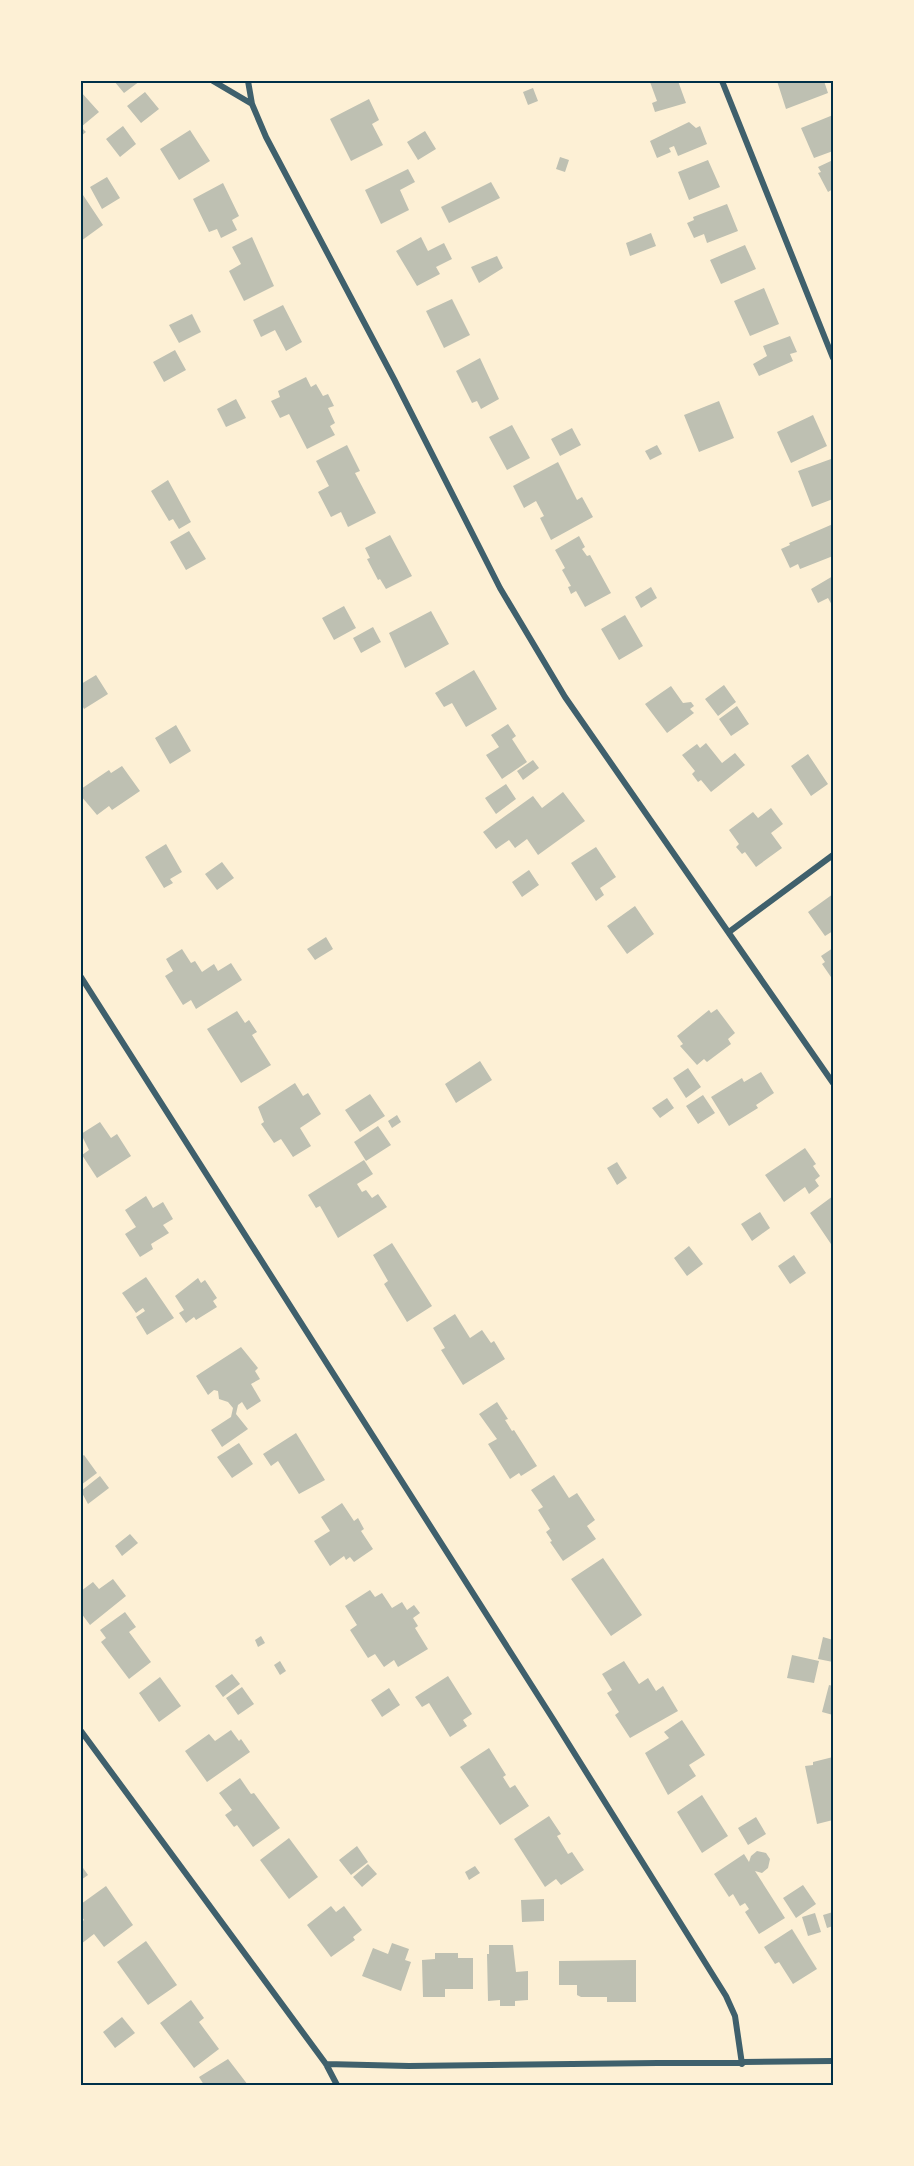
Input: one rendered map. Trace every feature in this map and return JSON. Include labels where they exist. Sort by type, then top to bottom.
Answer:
[{"type":"street","points":[[213,81],[252,104]]},
{"type":"street","points":[[248,81],[252,104],[266,137],[394,379],[500,588],[565,697],[833,1083]]},
{"type":"street","points":[[722,81],[833,358]]},
{"type":"street","points":[[729,932],[833,855]]},
{"type":"street","points":[[81,977],[553,1719],[726,1996],[735,2016],[742,2064]]},
{"type":"street","points":[[81,1731],[326,2064],[337,2085]]},
{"type":"street","points":[[326,2064],[742,2064],[833,2061]]},
{"type":"building","points":[[114,81],[140,81],[124,93]]},
{"type":"building","points":[[678,81],[686,103],[655,112],[652,103],[657,101],[650,82]]},
{"type":"building","points":[[777,81],[824,81],[828,93],[786,109]]},
{"type":"building","points":[[533,88],[538,101],[528,105],[523,92]]},
{"type":"building","points":[[81,92],[99,112],[81,127]]},
{"type":"building","points":[[145,92],[159,109],[141,123],[127,106]]},
{"type":"building","points":[[369,99],[379,120],[372,124],[383,145],[351,161],[330,119]]},
{"type":"building","points":[[833,115],[833,151],[814,158],[801,128]]},
{"type":"building","points":[[689,122],[696,128],[700,126],[707,144],[678,156],[674,146],[669,148],[671,152],[657,158],[650,141]]},
{"type":"building","points":[[123,126],[136,144],[120,157],[106,139]]},
{"type":"building","points":[[190,130],[210,161],[179,180],[160,149]]},
{"type":"building","points":[[425,131],[436,149],[418,160],[407,142]]},
{"type":"building","points":[[560,157],[569,160],[565,172],[556,169]]},
{"type":"building","points":[[708,160],[720,187],[689,200],[678,172]]},
{"type":"building","points":[[833,160],[833,189],[828,192],[818,173],[821,172],[818,167]]},
{"type":"building","points":[[408,169],[415,182],[400,190],[409,210],[381,224],[365,190]]},
{"type":"building","points":[[107,177],[120,198],[102,209],[90,187]]},
{"type":"building","points":[[491,182],[500,198],[449,223],[441,207]]},
{"type":"building","points":[[223,183],[239,216],[232,220],[237,230],[221,238],[217,229],[209,232],[193,199]]},
{"type":"building","points":[[81,192],[103,225],[81,241]]},
{"type":"building","points":[[727,204],[738,231],[707,243],[704,234],[694,238],[687,223],[694,220],[693,217]]},
{"type":"building","points":[[651,233],[656,246],[630,256],[626,243]]},
{"type":"building","points":[[252,237],[274,286],[244,301],[229,271],[241,264],[232,247]]},
{"type":"building","points":[[421,237],[428,251],[444,243],[452,259],[436,267],[440,274],[417,286],[396,251]]},
{"type":"building","points":[[745,245],[756,269],[721,284],[710,260]]},
{"type":"building","points":[[497,256],[503,268],[479,283],[471,267]]},
{"type":"building","points":[[764,288],[779,324],[750,336],[734,301]]},
{"type":"building","points":[[452,299],[470,335],[444,348],[426,311]]},
{"type":"building","points":[[283,305],[302,342],[286,351],[275,330],[261,337],[253,320]]},
{"type":"building","points":[[192,314],[201,332],[179,343],[169,325]]},
{"type":"building","points":[[790,336],[797,352],[790,354],[793,361],[759,376],[753,364],[767,356],[763,346]]},
{"type":"building","points":[[175,350],[186,370],[164,382],[153,362]]},
{"type":"building","points":[[480,358],[499,399],[481,409],[477,401],[472,403],[456,371]]},
{"type":"building","points":[[306,377],[311,387],[316,384],[323,396],[328,394],[334,406],[328,408],[335,423],[330,426],[335,435],[307,449],[289,414],[280,418],[271,401],[280,397],[278,391]]},
{"type":"building","points":[[236,399],[246,418],[226,427],[217,409]]},
{"type":"building","points":[[719,401],[734,438],[699,452],[684,415]]},
{"type":"building","points":[[813,415],[827,446],[791,463],[777,432]]},
{"type":"building","points":[[512,425],[530,458],[507,470],[489,437]]},
{"type":"building","points":[[572,428],[581,445],[560,456],[551,439]]},
{"type":"building","points":[[347,445],[360,471],[355,473],[376,513],[348,527],[341,512],[331,517],[318,492],[329,486],[316,461]]},
{"type":"building","points":[[657,445],[662,454],[650,460],[645,451]]},
{"type":"building","points":[[831,459],[833,499],[812,507],[798,471]]},
{"type":"building","points":[[558,462],[577,500],[582,497],[593,517],[551,540],[540,518],[544,516],[536,501],[524,508],[513,486]]},
{"type":"building","points":[[168,480],[191,522],[179,529],[173,519],[169,521],[151,491]]},
{"type":"building","points":[[833,524],[833,556],[800,569],[798,564],[790,568],[781,549],[790,545],[789,543]]},
{"type":"building","points":[[189,531],[206,559],[186,570],[170,542]]},
{"type":"building","points":[[390,535],[412,576],[386,589],[380,579],[378,580],[367,559],[370,558],[365,548]]},
{"type":"building","points":[[579,536],[585,547],[582,549],[587,556],[590,555],[611,593],[585,607],[576,591],[571,594],[568,587],[571,586],[562,570],[565,568],[555,550]]},
{"type":"building","points":[[833,576],[833,607],[828,598],[818,603],[811,589]]},
{"type":"building","points":[[651,587],[657,598],[641,608],[635,597]]},
{"type":"building","points":[[344,606],[356,628],[334,640],[322,618]]},
{"type":"building","points":[[431,611],[449,644],[405,668],[389,633]]},
{"type":"building","points":[[625,615],[643,646],[619,660],[601,629]]},
{"type":"building","points":[[373,627],[381,642],[361,653],[353,638]]},
{"type":"building","points":[[474,670],[497,709],[466,727],[452,703],[444,707],[435,693]]},
{"type":"building","points":[[96,675],[108,694],[84,709],[81,703],[81,684]]},
{"type":"building","points":[[724,685],[736,702],[718,716],[705,699]]},
{"type":"building","points":[[671,686],[683,703],[691,702],[694,706],[690,709],[694,713],[667,733],[645,704]]},
{"type":"building","points":[[737,706],[749,724],[731,736],[719,719]]},
{"type":"building","points":[[508,724],[516,736],[512,739],[527,762],[502,779],[486,755],[499,747],[491,735]]},
{"type":"building","points":[[176,725],[191,751],[170,764],[155,738]]},
{"type":"building","points":[[706,743],[722,763],[735,753],[745,765],[711,792],[701,780],[698,782],[692,774],[695,771],[682,755],[697,744],[700,748]]},
{"type":"building","points":[[808,754],[828,784],[811,796],[791,766]]},
{"type":"building","points":[[533,760],[539,768],[523,780],[517,771]]},
{"type":"building","points":[[122,766],[140,791],[112,810],[109,806],[97,815],[81,796],[81,789],[109,770],[111,773]]},
{"type":"building","points":[[506,784],[516,799],[496,814],[485,798]]},
{"type":"building","points":[[563,792],[585,821],[538,855],[527,839],[515,848],[509,840],[496,849],[483,832],[533,796],[542,808]]},
{"type":"building","points":[[771,808],[783,824],[771,833],[782,848],[756,867],[745,852],[742,854],[736,847],[739,844],[729,830],[753,812],[758,818]]},
{"type":"building","points":[[166,844],[182,872],[170,879],[173,883],[164,888],[145,857]]},
{"type":"building","points":[[596,847],[616,877],[600,888],[604,895],[596,901],[571,863]]},
{"type":"building","points":[[222,862],[234,878],[217,890],[205,874]]},
{"type":"building","points":[[529,870],[539,885],[522,897],[512,882]]},
{"type":"building","points":[[833,894],[833,931],[825,936],[808,912]]},
{"type":"building","points":[[635,906],[654,934],[627,954],[607,926]]},
{"type":"building","points":[[326,937],[333,949],[315,960],[307,949]]},
{"type":"building","points":[[833,948],[833,980],[822,964],[825,962],[821,956]]},
{"type":"building","points":[[182,949],[191,963],[195,961],[202,972],[214,964],[218,971],[231,963],[242,980],[196,1009],[191,1000],[183,1005],[165,976],[173,971],[166,959]]},
{"type":"building","points":[[717,1009],[735,1033],[728,1039],[731,1044],[707,1062],[704,1059],[697,1065],[680,1046],[683,1044],[677,1036],[709,1010],[711,1013]]},
{"type":"building","points":[[237,1011],[245,1023],[249,1020],[257,1032],[252,1035],[271,1065],[241,1083],[207,1029]]},
{"type":"building","points":[[480,1061],[492,1080],[456,1103],[445,1084]]},
{"type":"building","points":[[688,1068],[701,1087],[686,1098],[673,1078]]},
{"type":"building","points":[[761,1072],[774,1093],[756,1105],[758,1108],[729,1126],[711,1097],[742,1078],[744,1082]]},
{"type":"building","points":[[295,1083],[303,1096],[308,1093],[321,1114],[300,1128],[311,1146],[293,1157],[281,1139],[274,1143],[261,1124],[264,1122],[258,1107]]},
{"type":"building","points":[[370,1094],[385,1116],[360,1132],[345,1110]]},
{"type":"building","points":[[703,1095],[715,1113],[698,1124],[686,1106]]},
{"type":"building","points":[[667,1098],[674,1108],[660,1118],[652,1108]]},
{"type":"building","points":[[397,1115],[401,1122],[392,1128],[388,1121]]},
{"type":"building","points":[[100,1122],[111,1138],[117,1134],[131,1156],[97,1178],[82,1155],[89,1150],[81,1134]]},
{"type":"building","points":[[378,1126],[391,1145],[366,1161],[354,1142]]},
{"type":"building","points":[[805,1148],[816,1164],[813,1166],[820,1176],[815,1180],[819,1186],[809,1194],[805,1187],[784,1202],[765,1175]]},
{"type":"building","points":[[364,1160],[373,1174],[357,1184],[362,1192],[366,1190],[372,1198],[378,1194],[387,1207],[338,1238],[320,1206],[316,1208],[308,1195]]},
{"type":"building","points":[[617,1162],[627,1178],[617,1185],[607,1168]]},
{"type":"building","points":[[146,1196],[153,1208],[163,1202],[173,1219],[163,1225],[169,1233],[151,1244],[153,1249],[140,1257],[125,1234],[136,1227],[125,1210]]},
{"type":"building","points":[[833,1196],[833,1247],[810,1213]]},
{"type":"building","points":[[760,1212],[770,1228],[752,1241],[741,1224]]},
{"type":"building","points":[[392,1243],[432,1306],[407,1322],[384,1284],[388,1281],[373,1255]]},
{"type":"building","points":[[689,1246],[703,1264],[687,1276],[674,1258]]},
{"type":"building","points":[[794,1255],[806,1273],[790,1284],[778,1266]]},
{"type":"building","points":[[146,1277],[174,1318],[147,1335],[136,1317],[145,1311],[143,1308],[136,1313],[122,1293]]},
{"type":"building","points":[[198,1278],[201,1283],[205,1280],[217,1298],[213,1301],[217,1307],[196,1320],[194,1317],[186,1323],[179,1313],[184,1310],[175,1296]]},
{"type":"building","points":[[455,1314],[470,1338],[482,1330],[491,1343],[494,1341],[505,1359],[463,1385],[441,1350],[445,1348],[433,1328]]},
{"type":"building","points":[[241,1347],[258,1368],[255,1371],[260,1379],[251,1384],[261,1401],[247,1410],[242,1402],[238,1405],[236,1414],[248,1429],[222,1447],[211,1430],[231,1417],[233,1408],[228,1402],[219,1399],[218,1391],[214,1390],[208,1395],[196,1376]]},
{"type":"building","points":[[497,1402],[508,1419],[505,1420],[537,1466],[521,1476],[519,1473],[510,1479],[488,1444],[497,1439],[479,1414]]},
{"type":"building","points":[[296,1433],[325,1480],[299,1494],[278,1461],[271,1466],[263,1454]]},
{"type":"building","points":[[239,1443],[253,1464],[232,1478],[217,1457]]},
{"type":"building","points":[[84,1455],[97,1473],[81,1485],[81,1457]]},
{"type":"building","points":[[554,1475],[569,1498],[577,1493],[595,1520],[587,1526],[596,1539],[563,1561],[550,1542],[552,1541],[546,1532],[550,1529],[538,1510],[543,1507],[531,1490]]},
{"type":"building","points":[[100,1476],[109,1488],[88,1504],[81,1491]]},
{"type":"building","points":[[342,1503],[354,1521],[358,1518],[364,1529],[361,1531],[373,1549],[354,1562],[350,1557],[346,1560],[344,1556],[330,1566],[314,1541],[330,1531],[321,1517]]},
{"type":"building","points":[[130,1534],[138,1543],[122,1556],[115,1546]]},
{"type":"building","points":[[603,1558],[642,1615],[611,1636],[571,1579]]},
{"type":"building","points":[[113,1579],[126,1596],[90,1625],[81,1613],[81,1591],[93,1582],[99,1589]]},
{"type":"building","points":[[370,1590],[375,1597],[382,1593],[392,1608],[402,1602],[407,1610],[414,1605],[420,1613],[413,1618],[418,1626],[415,1628],[428,1649],[398,1667],[394,1660],[384,1667],[375,1654],[368,1658],[350,1630],[357,1625],[345,1606]]},
{"type":"building","points":[[125,1612],[136,1627],[129,1632],[151,1662],[129,1679],[101,1642],[106,1638],[100,1630]]},
{"type":"building","points":[[261,1636],[265,1643],[258,1647],[255,1640]]},
{"type":"building","points":[[823,1637],[833,1640],[833,1662],[818,1659]]},
{"type":"building","points":[[792,1655],[819,1661],[814,1683],[787,1678]]},
{"type":"building","points":[[280,1661],[286,1671],[280,1675],[274,1665]]},
{"type":"building","points":[[624,1661],[639,1684],[648,1678],[656,1691],[663,1686],[678,1711],[630,1738],[615,1715],[619,1712],[607,1693],[612,1690],[602,1674]]},
{"type":"building","points":[[232,1674],[240,1684],[223,1697],[215,1686]]},
{"type":"building","points":[[448,1676],[472,1714],[463,1720],[467,1726],[450,1737],[429,1703],[422,1707],[415,1697]]},
{"type":"building","points":[[160,1677],[181,1706],[159,1722],[139,1693]]},
{"type":"building","points":[[829,1685],[833,1686],[833,1715],[822,1712]]},
{"type":"building","points":[[242,1687],[254,1704],[238,1715],[226,1698]]},
{"type":"building","points":[[389,1688],[400,1705],[382,1717],[371,1700]]},
{"type":"building","points":[[682,1720],[705,1755],[689,1765],[696,1776],[668,1795],[645,1753],[669,1738],[664,1732]]},
{"type":"building","points":[[231,1730],[250,1752],[207,1782],[185,1751],[209,1734],[215,1741]]},
{"type":"building","points":[[489,1748],[506,1775],[503,1777],[510,1788],[515,1785],[529,1806],[500,1825],[460,1767]]},
{"type":"building","points":[[833,1757],[833,1820],[817,1824],[805,1766]]},
{"type":"building","points":[[240,1778],[280,1828],[253,1847],[237,1825],[234,1827],[225,1815],[232,1810],[219,1793]]},
{"type":"building","points":[[702,1795],[728,1836],[702,1853],[677,1812]]},
{"type":"building","points":[[549,1816],[561,1834],[557,1836],[568,1854],[572,1852],[584,1870],[561,1885],[556,1879],[545,1887],[514,1839]]},
{"type":"building","points":[[756,1817],[766,1834],[748,1845],[738,1828]]},
{"type":"building","points":[[289,1838],[318,1877],[289,1899],[260,1860]]},
{"type":"building","points":[[357,1846],[368,1862],[351,1875],[339,1860]]},
{"type":"building","points":[[757,1851],[766,1853],[770,1859],[768,1868],[762,1873],[755,1871],[785,1918],[759,1934],[745,1912],[749,1909],[745,1903],[740,1906],[733,1894],[729,1897],[714,1874],[744,1854],[749,1862],[751,1856]]},
{"type":"building","points":[[368,1864],[377,1874],[362,1887],[353,1877]]},
{"type":"building","points":[[81,1865],[88,1875],[81,1880]]},
{"type":"building","points":[[475,1866],[480,1873],[469,1880],[465,1872]]},
{"type":"building","points":[[803,1885],[816,1904],[796,1918],[783,1898]]},
{"type":"building","points":[[106,1886],[133,1925],[104,1947],[94,1934],[81,1944],[81,1922],[84,1920],[81,1915],[81,1904]]},
{"type":"building","points":[[544,1899],[544,1921],[522,1922],[521,1900]]},
{"type":"building","points":[[331,1906],[336,1912],[344,1906],[362,1930],[353,1937],[355,1940],[331,1957],[307,1925]]},
{"type":"building","points":[[833,1912],[833,1926],[827,1928],[823,1915]]},
{"type":"building","points":[[815,1913],[821,1932],[808,1936],[802,1917]]},
{"type":"building","points":[[792,1929],[817,1969],[793,1984],[779,1962],[775,1964],[764,1947]]},
{"type":"building","points":[[146,1941],[177,1985],[148,2005],[117,1962]]},
{"type":"building","points":[[392,1943],[409,1949],[405,1960],[411,1962],[401,1991],[362,1976],[373,1948],[388,1954]]},
{"type":"building","points":[[489,1945],[513,1945],[516,1972],[528,1971],[528,2000],[515,2001],[515,2006],[500,2006],[500,2000],[488,2001],[487,1954],[489,1954]]},
{"type":"building","points":[[435,1953],[458,1953],[458,1958],[473,1958],[473,1989],[445,1989],[445,1997],[423,1997],[422,1960],[435,1959]]},
{"type":"building","points":[[636,1960],[636,2002],[607,2002],[607,1997],[581,1997],[577,1995],[577,1985],[559,1985],[559,1961]]},
{"type":"building","points":[[191,2000],[204,2018],[199,2022],[219,2049],[194,2068],[160,2023]]},
{"type":"building","points":[[122,2017],[135,2033],[115,2048],[103,2032]]},
{"type":"building","points":[[228,2059],[248,2085],[204,2085],[199,2077]]}]
